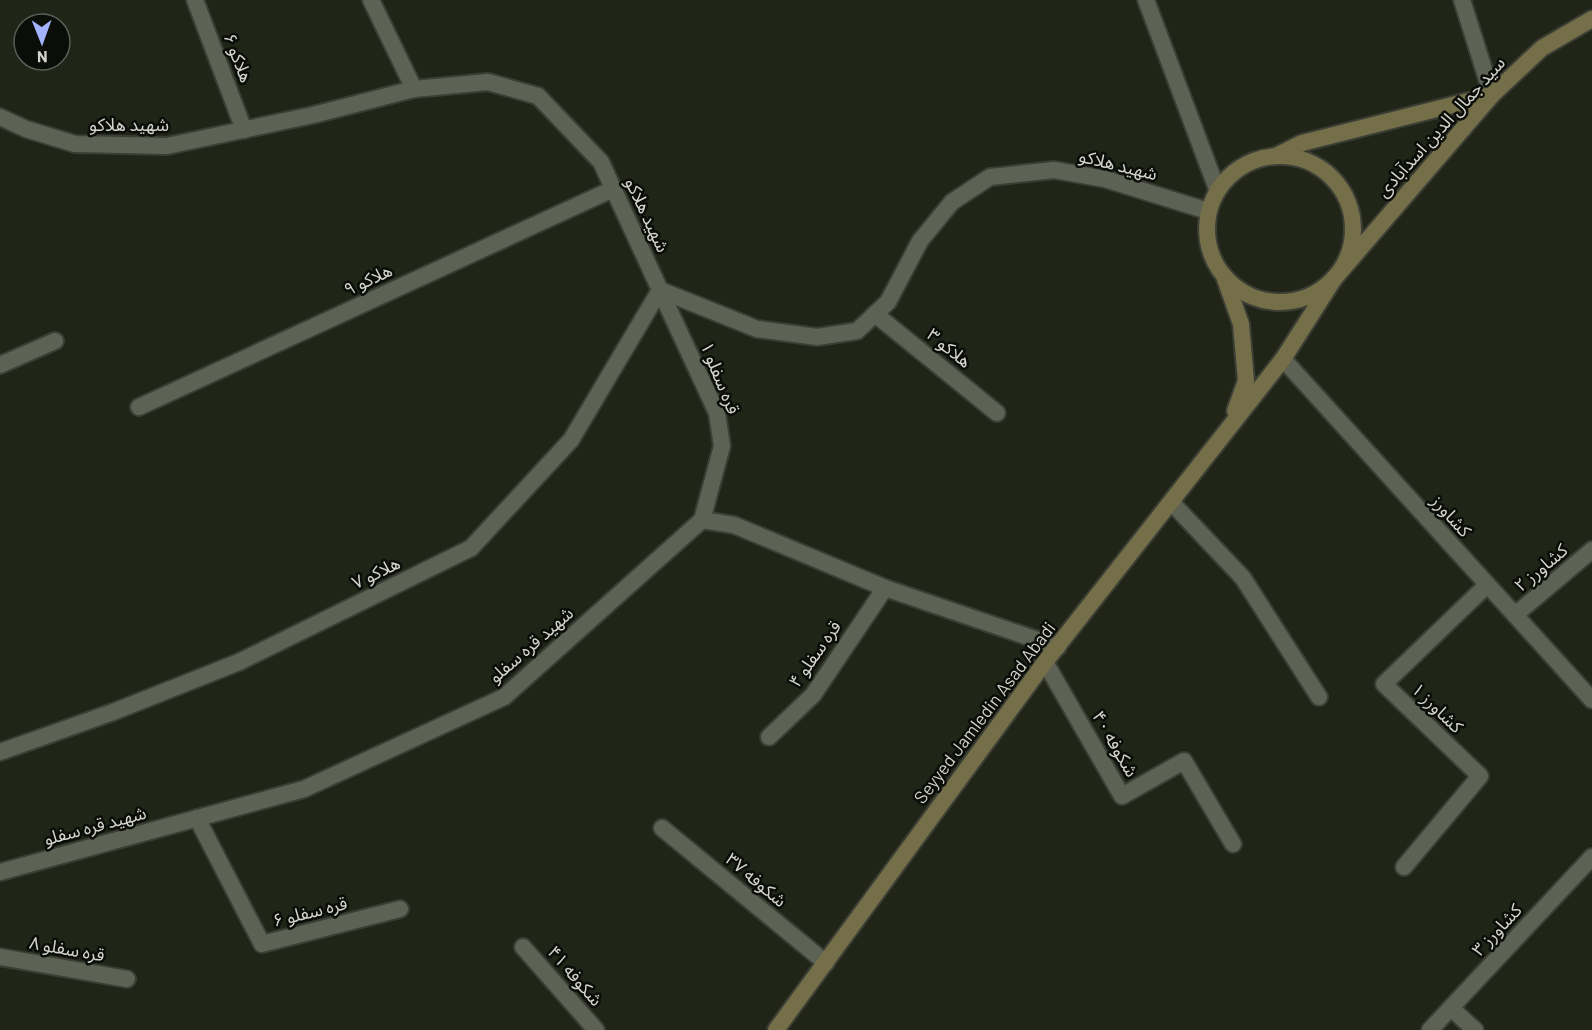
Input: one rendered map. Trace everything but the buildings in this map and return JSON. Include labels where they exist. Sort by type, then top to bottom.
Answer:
[{"type":"main road","name":"سید جمال الدین اسدآبادی","points":[[1334,279],[1492,95],[1542,48],[1592,19]]},
{"type":"main road","points":[[1231,423],[1246,381],[1241,324],[1225,279],[1212,258],[1206,235],[1208,211],[1217,189],[1233,171],[1255,159],[1278,155],[1302,143],[1492,95]]},
{"type":"main road","points":[[1225,279],[1244,293],[1267,301],[1299,299],[1315,294],[1334,279],[1348,258],[1353,235],[1351,210],[1341,188],[1324,170],[1303,159],[1278,155]]},
{"type":"main road","name":"Seyyed Jamledin Asad Abadi","points":[[776,1030],[1045,662],[1282,359],[1334,279]]},
{"type":"street","name":"هلاکو ۶","points":[[195,0],[244,130]]},
{"type":"street","points":[[371,0],[414,89]]},
{"type":"street","points":[[1146,0],[1217,189]]},
{"type":"street","points":[[1462,0],[1492,95]]},
{"type":"street","name":"شهید هلاکو","points":[[0,117],[26,129],[75,144],[167,146],[414,89],[488,82],[538,96],[601,162],[660,290],[758,329],[817,337],[857,331],[888,302],[920,241],[952,202],[990,177],[1054,170],[1105,179],[1208,211]]},
{"type":"street","name":"هلاکو ۹","points":[[139,407],[613,189]]},
{"type":"street","name":"قره سفلو ۱","points":[[660,290],[717,413],[722,446],[702,520]]},
{"type":"street","name":"هلاکو ۷","points":[[0,752],[113,712],[239,662],[471,548],[572,440],[660,290]]},
{"type":"street","name":"هلاکو ۳","points":[[875,314],[997,413]]},
{"type":"street","points":[[0,365],[55,341]]},
{"type":"street","name":"کشاورز","points":[[1282,359],[1592,700]]},
{"type":"street","points":[[1171,502],[1243,578],[1319,698]]},
{"type":"street","points":[[702,520],[734,525],[885,588],[1058,647]]},
{"type":"street","name":"شهید قره سفلو","points":[[0,872],[304,789],[504,697],[702,520]]},
{"type":"street","name":"کشاورز ۲","points":[[1515,615],[1592,550]]},
{"type":"street","name":"کشاورز ۱","points":[[1404,867],[1480,776],[1384,684],[1487,585]]},
{"type":"street","name":"قره سفلو ۴","points":[[770,737],[813,695],[885,588]]},
{"type":"street","name":"شکوفه ۴۰","points":[[1045,662],[1122,796],[1184,761],[1233,844]]},
{"type":"street","name":"قره سفلو ۶","points":[[197,818],[262,944],[400,909]]},
{"type":"street","name":"شکوفه ۳۷","points":[[662,828],[826,963]]},
{"type":"street","name":"کشاورز ۳","points":[[1430,1030],[1592,857]]},
{"type":"street","name":"شکوفه ۴۱","points":[[523,947],[596,1030]]},
{"type":"street","name":"قره سفلو ۸","points":[[0,957],[126,979]]},
{"type":"street","points":[[1451,1008],[1475,1030]]}]
